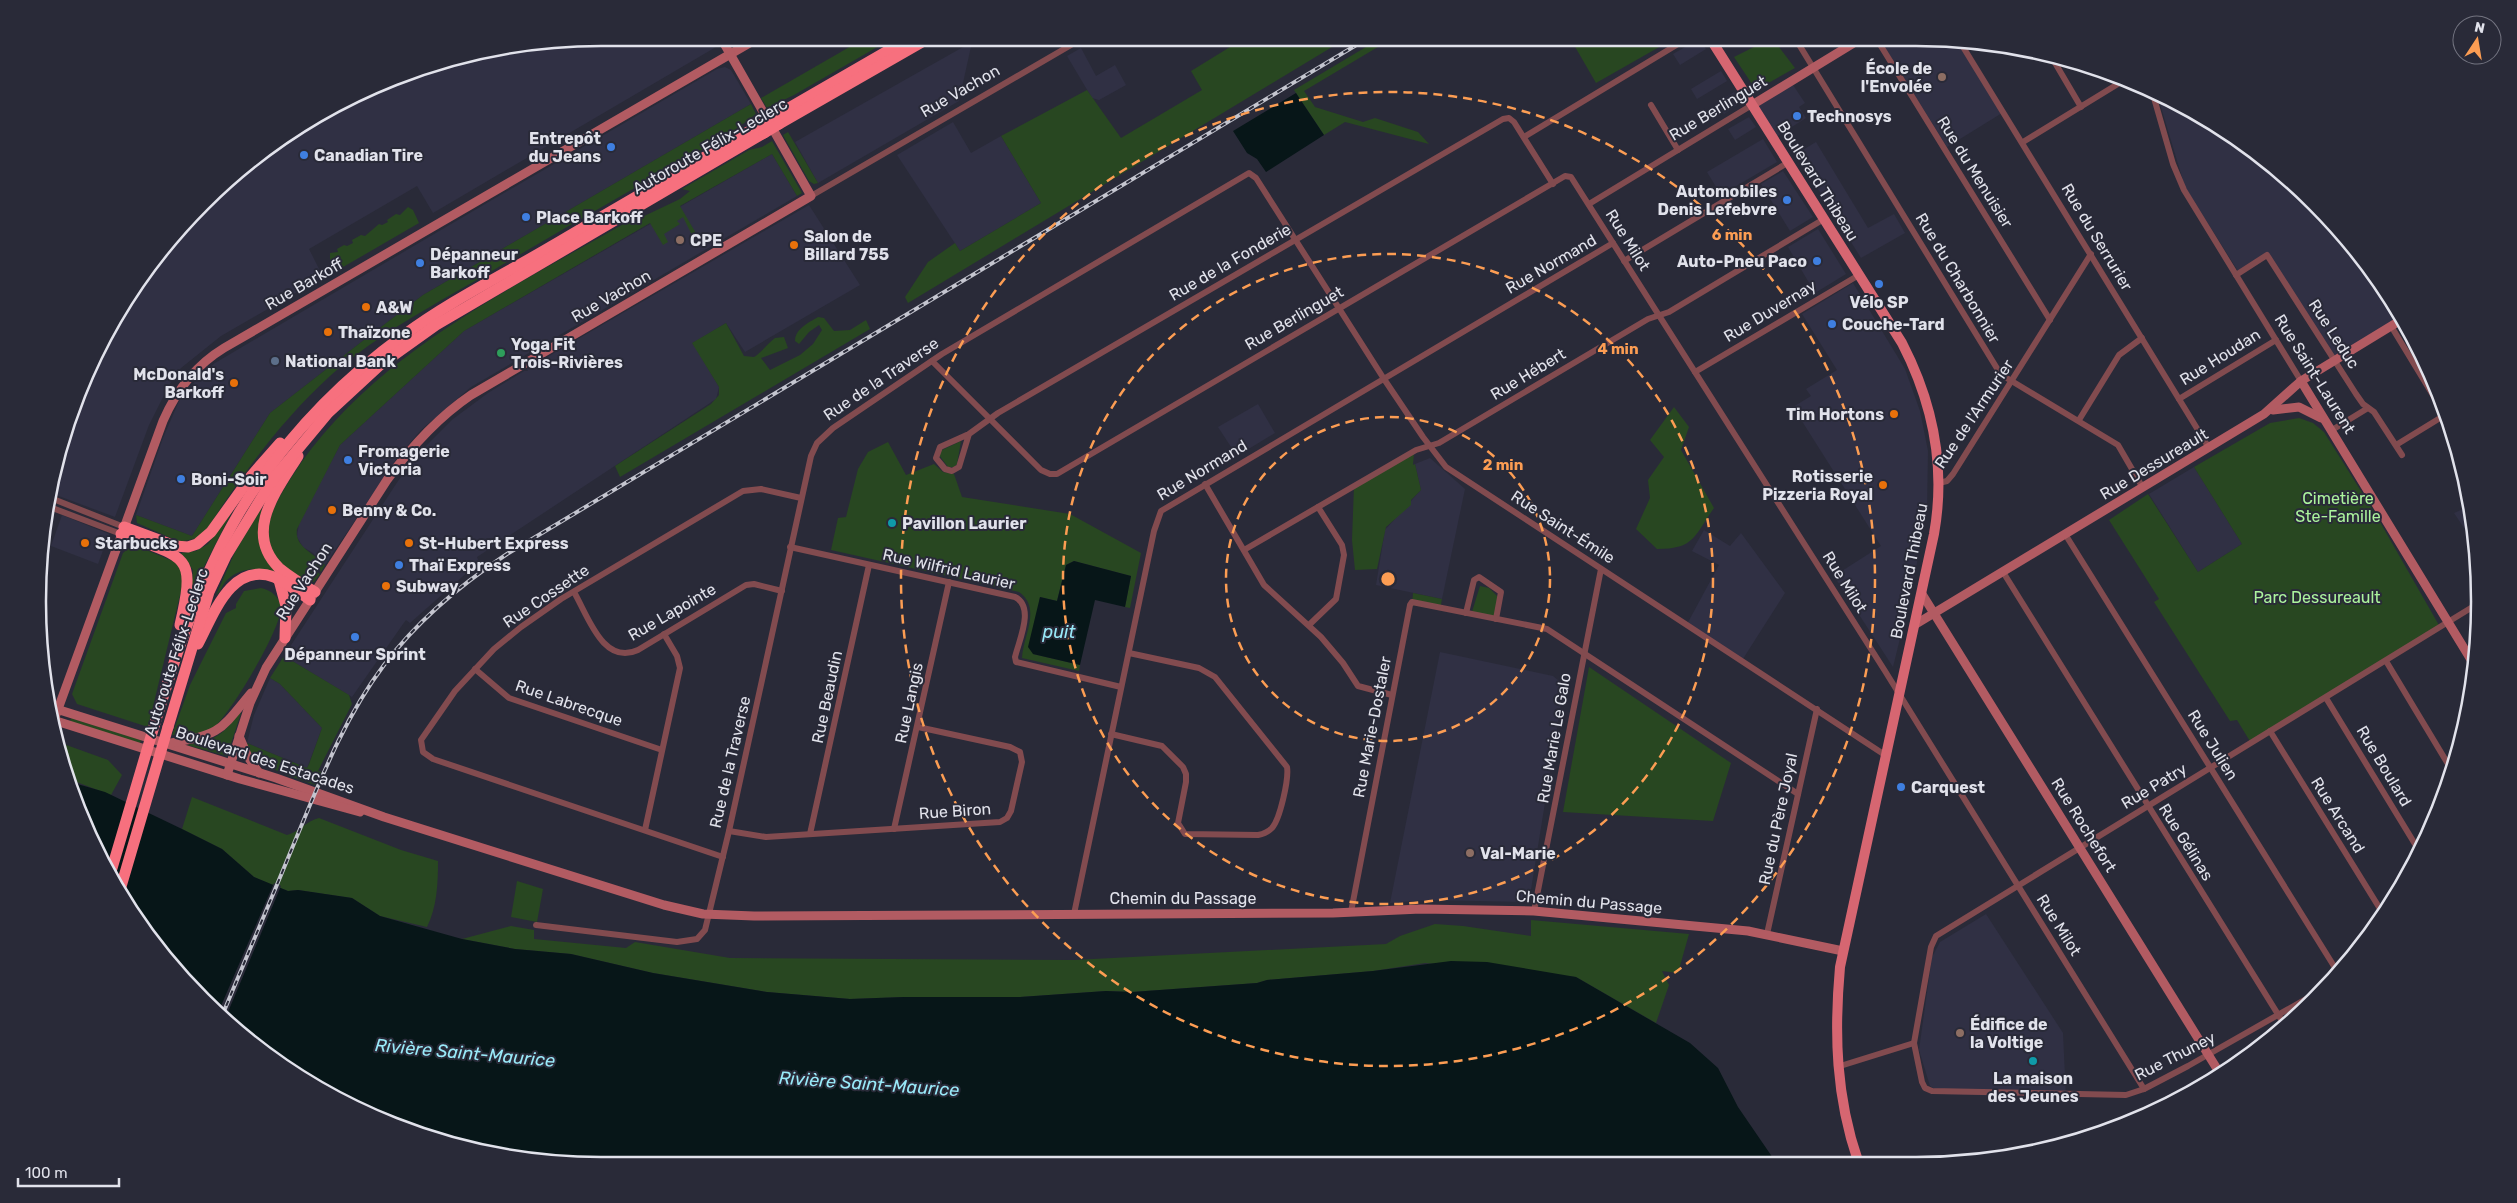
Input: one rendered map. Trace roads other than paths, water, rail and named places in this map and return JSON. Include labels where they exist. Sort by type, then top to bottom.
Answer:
[{"type":"highway","name":"Autoroute Félix-Leclerc","points":[[123,881],[209,592],[234,540],[278,472],[323,418],[375,369],[436,325],[897,46]]},
{"type":"highway","name":"Autoroute Félix-Leclerc","points":[[777,120],[914,46]]},
{"type":"highway","name":"Autoroute Félix-Leclerc","points":[[113,864],[155,724],[194,604],[233,523],[282,451],[309,419],[340,388],[384,350],[441,310],[762,129]]},
{"type":"highway","points":[[123,530],[175,546],[188,547],[200,542],[211,532],[270,454],[340,388]]},
{"type":"highway","points":[[312,596],[274,561],[265,546],[263,526],[266,512],[273,496],[323,418]]},
{"type":"highway","points":[[123,530],[175,555],[184,563],[188,571],[188,592],[163,699]]},
{"type":"highway","points":[[185,668],[232,585],[240,579],[254,575],[268,576],[312,596]]},
{"type":"highway","points":[[279,580],[286,606],[285,638]]},
{"type":"main road","name":"Boulevard Thibeau","points":[[1715,46],[1897,335],[1919,379],[1934,434],[1940,483],[1936,527],[1843,951],[1837,1001],[1837,1067],[1846,1122],[1857,1157]]},
{"type":"street","points":[[726,46],[811,196]]},
{"type":"street","name":"Rue Barkoff","points":[[56,703],[168,410],[188,380],[208,360],[744,46]]},
{"type":"street","name":"Rue Vachon","points":[[227,775],[258,685],[285,638],[402,460],[424,435],[453,408],[488,385],[1069,46]]},
{"type":"street","points":[[1553,184],[1524,137],[1675,46]]},
{"type":"street","name":"Rue du Charbonnier","points":[[1800,46],[1998,370],[2119,446],[2143,488]]},
{"type":"street","name":"Rue Berlinguet","points":[[1589,204],[1848,46]]},
{"type":"street","name":"Rue du Menuisier","points":[[1881,46],[2050,320]]},
{"type":"street","name":"Rue du Serrurier","points":[[1964,48],[2209,448]]},
{"type":"street","points":[[2056,64],[2081,106]]},
{"type":"street","points":[[2023,142],[2117,85]]},
{"type":"street","name":"Rue Saint-Laurent","points":[[2155,101],[2181,183],[2468,654]]},
{"type":"street","points":[[1651,106],[1678,150]]},
{"type":"street","name":"Rue de la Fonderie","points":[[969,434],[959,467],[952,471],[945,469],[936,459],[938,450],[969,434],[989,419],[1500,120],[1509,118],[1524,137]]},
{"type":"street","points":[[1624,261],[1789,162]]},
{"type":"street","name":"Rue Saint-Émile","points":[[1251,173],[1296,239],[1384,379],[1429,446],[1450,470],[1885,755]]},
{"type":"street","name":"Rue de la Traverse","points":[[710,915],[801,498],[812,452],[821,439],[829,430],[932,361],[1235,180],[1251,173]]},
{"type":"street","name":"Rue Milot","points":[[1553,184],[1565,176],[1570,177],[1589,204],[1899,693],[2144,1088]]},
{"type":"street","name":"Rue Berlinguet","points":[[989,419],[1041,470],[1050,474],[1059,473],[1553,184]]},
{"type":"street","name":"Rue Hébert","points":[[1244,550],[1416,450],[1439,443],[1648,319],[1669,312],[1824,219]]},
{"type":"street","name":"Rue Normand","points":[[1074,914],[1157,517],[1168,505],[1613,243]]},
{"type":"street","name":"Rue de l'Armurier","points":[[1940,483],[1947,481],[1953,474],[2091,254]]},
{"type":"street","name":"Rue Leduc","points":[[2236,274],[2267,255],[2363,404],[2374,412],[2402,455]]},
{"type":"street","name":"Rue Duvernay","points":[[1695,372],[1859,274]]},
{"type":"street","name":"Rue Dessureault","points":[[1916,624],[2268,412],[2301,381],[2396,324]]},
{"type":"street","points":[[2392,326],[2423,378]]},
{"type":"street","points":[[2079,420],[2119,355],[2142,338]]},
{"type":"street","name":"Rue Houdan","points":[[2179,399],[2276,340]]},
{"type":"street","points":[[932,361],[989,419]]},
{"type":"street","points":[[2268,412],[2299,407],[2314,412],[2330,427],[2368,408]]},
{"type":"street","points":[[2396,445],[2439,419]]},
{"type":"street","points":[[1205,484],[1264,585],[1309,625],[1340,660],[1358,686],[1392,695]]},
{"type":"street","name":"Rue Cossette","points":[[723,857],[426,755],[420,745],[422,737],[444,706],[475,668],[521,627],[574,592],[743,491],[761,489],[801,498]]},
{"type":"street","points":[[56,501],[123,530]]},
{"type":"street","points":[[1309,625],[1336,599],[1344,555],[1342,545],[1318,507]]},
{"type":"street","points":[[54,508],[123,530]]},
{"type":"street","name":"Rue Julien","points":[[2065,534],[2334,967]]},
{"type":"street","name":"Rue Wilfrid Laurier","points":[[790,547],[1014,596],[1022,601],[1025,614],[1015,657],[1018,664],[1121,687]]},
{"type":"street","name":"Rue Beaudin","points":[[810,834],[869,565]]},
{"type":"street","name":"Rue Marie Le Galo","points":[[1534,911],[1537,886],[1559,793],[1583,653],[1601,569]]},
{"type":"street","name":"Rue Gélinas","points":[[2003,572],[2281,1020]]},
{"type":"street","points":[[1466,613],[1474,580],[1479,577],[1501,592],[1496,619]]},
{"type":"street","name":"Rue Langis","points":[[894,829],[949,582]]},
{"type":"street","name":"Rue Lapointe","points":[[574,592],[601,640],[611,650],[622,654],[632,652],[746,585],[754,584],[782,591]]},
{"type":"street","name":"Rue Rochefort","points":[[1922,594],[2216,1068]]},
{"type":"street","name":"Rue Marie-Dostaler","points":[[1350,912],[1410,604],[1547,629],[1798,794]]},
{"type":"street","name":"Rue Patry","points":[[1914,1043],[1933,940],[2018,885],[2471,608]]},
{"type":"street","points":[[645,830],[680,668],[678,656],[664,634]]},
{"type":"street","points":[[1111,734],[1160,744],[1183,767],[1186,774],[1186,782],[1178,824],[1185,834],[1258,835],[1266,832],[1275,823],[1287,777],[1287,767],[1215,677],[1199,668],[1129,653]]},
{"type":"street","points":[[2386,661],[2447,761]]},
{"type":"street","name":"Rue Labrecque","points":[[475,668],[499,692],[509,698],[662,750]]},
{"type":"street","points":[[168,744],[200,739],[217,731],[229,721],[258,685]]},
{"type":"street","name":"Rue Boulard","points":[[2326,698],[2415,843]]},
{"type":"street","name":"Boulevard des Estacades","points":[[57,709],[259,773],[384,817],[664,905],[710,915]]},
{"type":"street","name":"Rue du Père Joyal","points":[[1767,934],[1817,710]]},
{"type":"street","name":"Boulevard des Estacades","points":[[60,722],[339,808],[384,817]]},
{"type":"street","name":"Rue Biron","points":[[729,831],[766,838],[1000,822],[1007,818],[1011,811],[1022,762],[1018,750],[918,727]]},
{"type":"street","name":"Rue Arcand","points":[[2270,731],[2379,907]]},
{"type":"street","points":[[239,736],[248,757],[259,773]]},
{"type":"street","name":"Chemin du Passage","points":[[710,915],[1350,912],[1421,909],[1534,911],[1767,934],[1843,951]]},
{"type":"street","points":[[536,925],[680,942],[694,940],[702,935],[710,915]]},
{"type":"street","name":"Rue Thuney","points":[[1914,1043],[1922,1082],[1925,1088],[1934,1092],[2112,1096],[2131,1094],[2144,1088],[2209,1055],[2297,1005]]},
{"type":"street","points":[[1837,1067],[1914,1043]]},
{"type":"water","points":[[1296,93],[1324,135],[1266,172],[1257,159],[1247,153],[1233,131]]},
{"type":"water","name":"puit","points":[[1074,561],[1131,576],[1125,607],[1095,600],[1080,665],[1033,654],[1028,647],[1040,597],[1057,601],[1066,565]]},
{"type":"water","name":"Rivière Saint-Maurice","points":[[78,784],[105,792],[222,849],[254,877],[288,891],[298,890],[352,898],[380,916],[462,939],[515,949],[571,954],[653,973],[767,992],[850,999],[1020,997],[1106,991],[1132,992],[1257,983],[1267,980],[1373,971],[1451,961],[1487,962],[1576,977],[1690,1043],[1718,1068],[1738,1107],[1772,1157],[602,1157],[565,1156],[493,1146],[423,1127],[356,1099],[293,1063],[235,1019],[184,968],[140,910],[104,847]]},
{"type":"railway","points":[[225,1009],[334,750],[357,706],[397,649],[425,618],[456,591],[507,554],[1355,46]]},
{"type":"place","name":"École de l'Envolée","points":[[1942,77]]},
{"type":"place","name":"Technosys","points":[[1797,116]]},
{"type":"place","name":"Entrepôt du Jeans","points":[[611,147]]},
{"type":"place","name":"Canadian Tire","points":[[304,155]]},
{"type":"place","name":"Automobiles Denis Lefebvre","points":[[1787,200]]},
{"type":"place","name":"Place Barkoff","points":[[526,217]]},
{"type":"place","name":"CPE","points":[[680,240]]},
{"type":"place","name":"Salon de Billard 755","points":[[794,245]]},
{"type":"place","name":"Auto-Pneu Paco","points":[[1817,261]]},
{"type":"place","name":"Dépanneur Barkoff","points":[[420,263]]},
{"type":"place","name":"Vélo SP","points":[[1879,284]]},
{"type":"place","name":"A&W","points":[[366,307]]},
{"type":"place","name":"Couche-Tard","points":[[1832,324]]},
{"type":"place","name":"Thaïzone","points":[[328,332]]},
{"type":"place","name":"Yoga Fit Trois-Rivières","points":[[501,353]]},
{"type":"place","name":"National Bank","points":[[275,361]]},
{"type":"place","name":"McDonald's Barkoff","points":[[234,383]]},
{"type":"place","name":"Tim Hortons","points":[[1894,414]]},
{"type":"place","name":"Fromagerie Victoria","points":[[348,460]]},
{"type":"place","name":"Boni-Soir","points":[[181,479]]},
{"type":"place","name":"Rotisserie Pizzeria Royal","points":[[1883,485]]},
{"type":"place","name":"Benny & Co.","points":[[332,510]]},
{"type":"place","name":"Pavillon Laurier","points":[[892,523]]},
{"type":"place","name":"Starbucks","points":[[85,543]]},
{"type":"place","name":"St-Hubert Express","points":[[409,543]]},
{"type":"place","name":"Thaï Express","points":[[399,565]]},
{"type":"place","name":"Subway","points":[[386,586]]},
{"type":"place","name":"Dépanneur Sprint","points":[[355,637]]},
{"type":"place","name":"Carquest","points":[[1901,787]]},
{"type":"place","name":"Val-Marie","points":[[1470,853]]},
{"type":"place","name":"Édifice de la Voltige","points":[[1960,1033]]},
{"type":"place","name":"La maison des Jeunes","points":[[2033,1061]]},
{"type":"park label","name":"Cimetière Ste-Famille","points":[[2338,507]]},
{"type":"park label","name":"Parc Dessureault","points":[[2317,597]]}]
